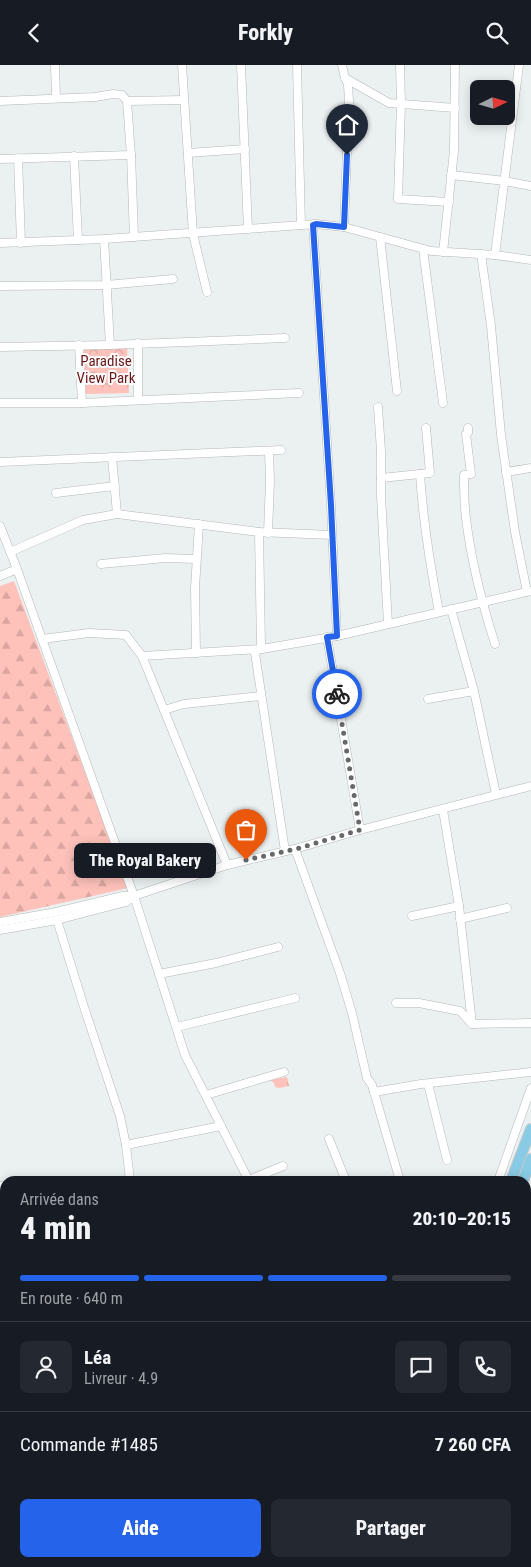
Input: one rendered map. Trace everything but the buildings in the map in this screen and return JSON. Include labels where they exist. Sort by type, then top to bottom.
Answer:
[{"type":"main road","points":[[513,1176],[531,1129]]},
{"type":"main road","points":[[524,1176],[531,1159]]},
{"type":"street","points":[[55,65],[56,98]]},
{"type":"street","points":[[182,65],[193,234],[207,292]]},
{"type":"street","points":[[241,65],[248,229]]},
{"type":"street","points":[[297,65],[301,225]]},
{"type":"street","points":[[342,65],[348,85],[349,101],[344,227]]},
{"type":"street","points":[[400,65],[401,104],[398,199],[448,202]]},
{"type":"street","points":[[443,252],[454,151],[455,65]]},
{"type":"street","points":[[495,255],[519,65]]},
{"type":"street","points":[[345,78],[389,103],[455,108]]},
{"type":"street","points":[[0,101],[122,95],[127,101],[134,237]]},
{"type":"street","points":[[127,101],[184,100]]},
{"type":"street","points":[[188,153],[245,149]]},
{"type":"street","points":[[0,159],[131,155]]},
{"type":"street","points":[[74,156],[78,240]]},
{"type":"street","points":[[18,158],[21,243]]},
{"type":"street","points":[[451,175],[531,186]]},
{"type":"street","points":[[0,243],[193,234],[316,224],[344,227],[423,249],[531,260]]},
{"type":"street","points":[[313,225],[331,505],[337,636]]},
{"type":"street","points":[[380,237],[397,391]]},
{"type":"street","points":[[104,239],[110,345]]},
{"type":"street","points":[[423,249],[443,403]]},
{"type":"street","points":[[142,656],[258,649],[337,636],[529,592],[515,532],[506,472],[481,254]]},
{"type":"street","points":[[0,286],[106,285],[173,279]]},
{"type":"street","points":[[0,347],[284,339]]},
{"type":"street","points":[[138,343],[138,400]]},
{"type":"street","points":[[80,345],[82,403]]},
{"type":"street","points":[[0,403],[82,403],[299,393]]},
{"type":"street","points":[[378,407],[388,624]]},
{"type":"street","points":[[381,477],[430,473],[426,428]]},
{"type":"street","points":[[468,428],[468,433],[466,434],[471,474],[464,475],[465,517],[484,609],[495,644]]},
{"type":"street","points":[[0,462],[281,450]]},
{"type":"street","points":[[268,533],[269,451]]},
{"type":"street","points":[[112,457],[117,513]]},
{"type":"street","points":[[506,472],[531,468]]},
{"type":"street","points":[[420,474],[427,551],[439,612]]},
{"type":"street","points":[[56,493],[115,486]]},
{"type":"street","points":[[10,552],[83,520],[117,513],[258,532],[332,535]]},
{"type":"street","points":[[196,653],[195,588],[199,525]]},
{"type":"street","points":[[0,526],[134,896],[186,1055],[247,1176]]},
{"type":"street","points":[[258,532],[260,647],[255,653],[285,851]]},
{"type":"street","points":[[101,564],[165,558],[196,559]]},
{"type":"street","points":[[0,575],[17,569]]},
{"type":"street","points":[[451,609],[474,691],[496,794]]},
{"type":"street","points":[[42,639],[90,633],[126,635],[142,656],[227,865]]},
{"type":"street","points":[[327,637],[360,830]]},
{"type":"street","points":[[428,699],[474,691]]},
{"type":"street","points":[[164,710],[184,704],[261,696]]},
{"type":"street","points":[[0,931],[57,920],[126,902],[134,896],[227,865],[296,849],[360,830],[531,786]]},
{"type":"street","points":[[443,810],[460,919],[472,1024]]},
{"type":"street","points":[[296,849],[340,973],[352,1013],[367,1078],[372,1085],[399,1176]]},
{"type":"street","points":[[0,922],[56,912],[123,896],[134,896]]},
{"type":"street","points":[[412,916],[458,906]]},
{"type":"street","points":[[460,919],[507,908]]},
{"type":"street","points":[[57,920],[120,1116],[129,1176]]},
{"type":"street","points":[[159,974],[216,963],[278,947]]},
{"type":"street","points":[[176,1027],[294,998]]},
{"type":"street","points":[[396,1003],[418,1003],[460,1011],[472,1024],[531,1023]]},
{"type":"street","points":[[206,1095],[284,1072]]},
{"type":"street","points":[[374,1092],[531,1072]]},
{"type":"street","points":[[428,1084],[447,1160]]},
{"type":"street","points":[[500,1176],[531,1088]]},
{"type":"street","points":[[126,1145],[222,1126]]},
{"type":"street","points":[[329,1139],[344,1176]]},
{"type":"street","points":[[259,1176],[283,1166]]},
{"type":"green space","name":"Paradise View Park","points":[[127,346],[129,393],[84,394],[83,347]]},
{"type":"green space","points":[[14,581],[128,888],[0,917],[0,586]]},
{"type":"green space","points":[[287,1077],[289,1086],[279,1088],[275,1087],[274,1083],[270,1080]]},
{"type":"way so far","points":[[246,860],[296,849],[360,830],[337,694]]},
{"type":"place","name":"The Royal Bakery","points":[[246,860]]},
{"type":"route","points":[[337,694],[327,637],[337,636],[331,505],[313,225],[344,227],[347,155]]}]
